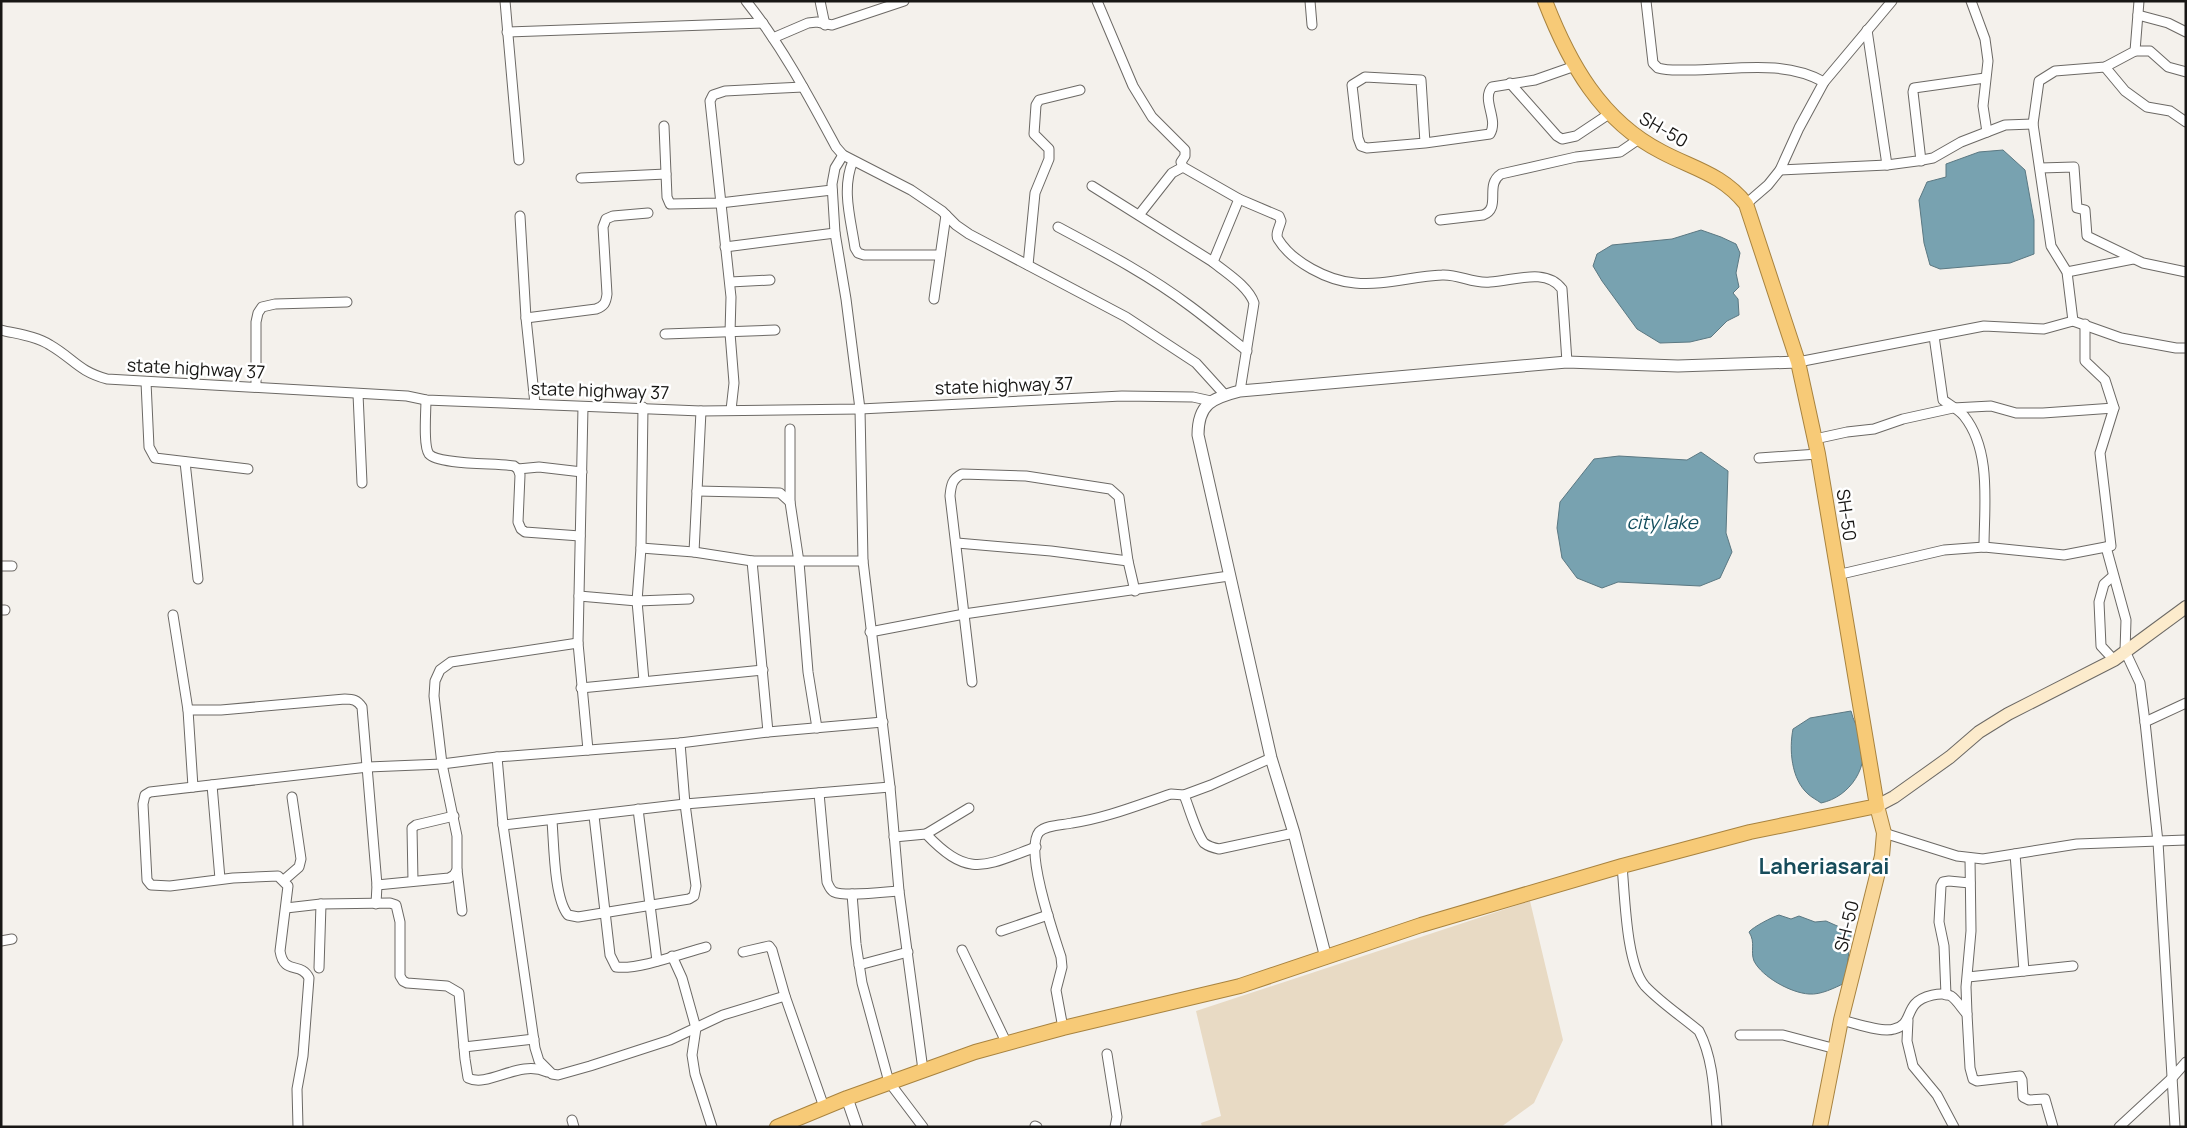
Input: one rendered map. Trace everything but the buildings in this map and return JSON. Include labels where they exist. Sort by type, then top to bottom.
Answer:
[{"type":"highway","name":"SH-50","points":[[1545,1],[1575,66],[1609,114],[1639,138],[1662,152],[1722,180],[1746,204],[1798,362],[1824,480],[1837,575],[1877,806]]},
{"type":"highway","points":[[777,1127],[889,1082],[1007,1044],[1063,1028],[1240,986],[1421,925],[1622,866],[1750,832],[1877,806]]},
{"type":"main road","points":[[1877,806],[1894,797],[1950,757],[1979,732],[2008,714],[2114,660],[2186,607]]},
{"type":"main road","name":"SH-50","points":[[1820,1127],[1841,1020],[1878,876],[1884,833],[1877,806]]},
{"type":"street","points":[[505,1],[519,160]]},
{"type":"street","points":[[746,1],[774,38],[836,147],[843,155],[911,190],[946,214],[968,234],[1126,317],[1184,354],[1207,374],[1225,395]]},
{"type":"street","points":[[820,1],[825,25]]},
{"type":"street","points":[[774,38],[813,21],[832,25],[879,6],[904,1]]},
{"type":"street","points":[[1097,1],[1133,86],[1152,117],[1185,150],[1185,156],[1181,162],[1183,167],[1239,199],[1279,216],[1281,221],[1277,234],[1278,239],[1294,258],[1324,274],[1354,283],[1391,282],[1440,275],[1452,275],[1474,282],[1490,282],[1536,276],[1550,278],[1562,288],[1567,362]]},
{"type":"street","points":[[1310,1],[1312,25]]},
{"type":"street","points":[[1646,1],[1653,63],[1658,68],[1725,70],[1770,67],[1812,75],[1824,82]]},
{"type":"street","points":[[1746,204],[1780,170],[1824,82],[1892,1]]},
{"type":"street","points":[[1972,1],[1985,39],[1988,60],[1983,106],[1987,132]]},
{"type":"street","points":[[2135,52],[2139,1]]},
{"type":"street","points":[[2138,15],[2168,23],[2186,32]]},
{"type":"street","points":[[507,32],[764,23]]},
{"type":"street","points":[[1867,30],[1888,165]]},
{"type":"street","points":[[2073,321],[2068,272],[2051,246],[2033,124],[2039,81],[2055,71],[2105,67],[2135,52],[2150,51],[2168,67],[2186,72]]},
{"type":"street","points":[[1425,143],[1423,84],[1421,80],[1365,77],[1352,85],[1358,138],[1361,146],[1368,148],[1425,143],[1490,134],[1494,122],[1488,96],[1490,90],[1497,85],[1535,80],[1575,66]]},
{"type":"street","points":[[2105,67],[2125,91],[2147,107],[2170,110],[2186,122]]},
{"type":"street","points":[[1921,161],[1914,88],[1985,78]]},
{"type":"street","points":[[1510,83],[1557,136],[1562,139],[1576,136],[1609,114]]},
{"type":"street","points":[[731,410],[734,383],[730,333],[732,304],[710,101],[713,95],[725,91],[803,87]]},
{"type":"street","points":[[1028,265],[1035,193],[1049,159],[1049,149],[1034,134],[1036,105],[1039,100],[1080,90]]},
{"type":"street","points":[[1780,170],[1888,165],[1921,161],[1933,158],[1961,142],[2005,125],[2033,124]]},
{"type":"street","points":[[664,126],[667,197],[670,204],[720,203],[832,190]]},
{"type":"street","points":[[1440,220],[1483,215],[1490,212],[1492,209],[1493,184],[1495,177],[1500,174],[1576,157],[1620,152],[1639,138]]},
{"type":"street","points":[[843,155],[832,174],[832,190],[835,233],[846,299],[860,409],[863,561],[870,632],[883,722],[899,892],[923,1070]]},
{"type":"street","points":[[854,162],[849,171],[847,194],[858,253],[864,255],[940,255]]},
{"type":"street","points":[[2040,168],[2074,166],[2077,208],[2085,210],[2087,236],[2143,263],[2186,272]]},
{"type":"street","points":[[1139,215],[1172,173],[1183,167]]},
{"type":"street","points":[[581,178],[666,174]]},
{"type":"street","points":[[1092,186],[1213,262],[1252,297],[1253,313],[1240,391]]},
{"type":"street","points":[[1213,262],[1239,199]]},
{"type":"street","points":[[526,318],[603,307],[607,301],[603,227],[606,219],[613,216],[648,213]]},
{"type":"street","points":[[934,299],[946,214]]},
{"type":"street","points":[[520,216],[526,318],[535,404]]},
{"type":"street","points":[[1058,227],[1098,248],[1189,305],[1246,351]]},
{"type":"street","points":[[725,247],[835,233]]},
{"type":"street","points":[[2068,272],[2134,259]]},
{"type":"street","points":[[730,282],[770,280]]},
{"type":"street","points":[[256,387],[256,322],[262,307],[275,304],[347,302]]},
{"type":"street","points":[[1326,958],[1294,833],[1271,758],[1198,435],[1198,423],[1202,410],[1211,401],[1240,391],[1567,362],[1678,366],[1798,362],[1984,326],[2044,329],[2073,321],[2121,338],[2186,348]]},
{"type":"street","points":[[1837,575],[1944,550],[1984,547],[2064,555],[2112,546],[2100,453],[2114,408],[2105,380],[2085,361],[2085,324]]},
{"type":"street","name":"state highway 37","points":[[1,330],[40,339],[51,345],[77,366],[93,375],[122,381],[406,396],[426,400],[643,407],[701,411],[860,409],[1122,396],[1193,397],[1211,401]]},
{"type":"street","points":[[665,334],[775,330]]},
{"type":"street","points":[[1934,336],[1943,400],[1964,416],[1978,440],[1984,476],[1984,547]]},
{"type":"street","points":[[146,382],[149,447],[155,458],[248,469]]},
{"type":"street","points":[[358,394],[362,483]]},
{"type":"street","points":[[426,400],[426,446],[429,454],[436,459],[505,464],[518,469],[539,467],[582,472]]},
{"type":"street","points":[[583,406],[578,643],[588,750]]},
{"type":"street","points":[[1815,439],[1847,432],[1874,429],[1904,419],[1954,408],[1991,406],[2016,413],[2043,414],[2114,408]]},
{"type":"street","points":[[643,407],[641,548],[636,601],[644,681]]},
{"type":"street","points":[[694,552],[701,411]]},
{"type":"street","points":[[790,429],[790,502],[798,562],[808,672],[817,728]]},
{"type":"street","points":[[1759,458],[1818,454]]},
{"type":"street","points":[[185,462],[198,579]]},
{"type":"street","points":[[518,469],[520,475],[518,522],[521,529],[525,532],[580,536]]},
{"type":"street","points":[[972,682],[950,496],[955,477],[962,474],[1026,476],[1110,489],[1119,497],[1128,561],[1136,591]]},
{"type":"street","points":[[697,492],[780,493],[790,502]]},
{"type":"street","points":[[957,543],[1051,551],[1128,561]]},
{"type":"street","points":[[2106,547],[2126,620],[2125,651],[2140,684],[2146,722],[2158,842],[2175,1127]]},
{"type":"street","points":[[641,548],[694,552],[752,561],[863,561]]},
{"type":"street","points":[[752,561],[768,732]]},
{"type":"street","points":[[1,566],[12,566]]},
{"type":"street","points":[[870,632],[964,614],[1136,591],[1229,576]]},
{"type":"street","points":[[2113,576],[2104,584],[2099,602],[2101,646],[2114,660]]},
{"type":"street","points":[[580,596],[636,601],[689,599]]},
{"type":"street","points":[[173,615],[188,710],[193,787]]},
{"type":"street","points":[[462,912],[458,845],[454,816],[442,764],[434,696],[435,681],[440,670],[451,662],[578,643]]},
{"type":"street","points":[[581,688],[763,670]]},
{"type":"street","points":[[188,710],[353,699],[359,702],[362,707],[368,767],[377,885],[376,904]]},
{"type":"street","points":[[2146,722],[2186,703]]},
{"type":"street","points":[[298,1127],[297,1089],[303,1056],[309,978],[301,970],[288,967],[281,959],[280,951],[288,886],[278,876],[220,879],[158,887],[151,886],[147,880],[142,804],[145,796],[150,792],[368,767],[442,764],[497,757],[680,743],[768,732],[883,722]]},
{"type":"street","points":[[552,821],[562,907],[568,915],[578,917],[604,911],[689,899],[696,892],[685,804],[680,743]]},
{"type":"street","points":[[497,757],[503,825],[534,1039],[539,1061],[552,1074]]},
{"type":"street","points":[[1063,1028],[1056,990],[1062,967],[1061,957],[1037,874],[1036,847],[1039,833],[1047,828],[1091,820],[1171,794],[1184,794],[1211,785],[1271,758]]},
{"type":"street","points":[[212,785],[220,879]]},
{"type":"street","points":[[503,825],[552,821],[685,804],[890,787]]},
{"type":"street","points":[[819,793],[827,882],[835,893],[899,892]]},
{"type":"street","points":[[1184,794],[1201,836],[1205,843],[1212,847],[1219,849],[1294,833]]},
{"type":"street","points":[[284,880],[301,863],[292,796]]},
{"type":"street","points":[[894,837],[926,834],[969,808]]},
{"type":"street","points":[[638,809],[657,961]]},
{"type":"street","points":[[413,881],[412,828],[416,825],[454,816]]},
{"type":"street","points":[[594,816],[610,955],[616,967],[623,968],[657,961],[706,947]]},
{"type":"street","points":[[1884,833],[1957,856],[1970,858],[1994,858],[2077,844],[2186,840]]},
{"type":"street","points":[[926,834],[940,848],[967,865],[979,865],[1005,859],[1036,847]]},
{"type":"street","points":[[2016,854],[2024,971]]},
{"type":"street","points":[[1970,858],[1971,931],[1967,1014],[1970,1068],[1973,1079],[1977,1081],[2020,1076],[2023,1097],[2029,1100],[2045,1100],[2053,1127]]},
{"type":"street","points":[[1622,866],[1631,948],[1637,974],[1646,986],[1698,1031],[1702,1038],[1712,1074],[1717,1127]]},
{"type":"street","points":[[377,885],[449,878],[458,870]]},
{"type":"street","points":[[1946,995],[1944,946],[1939,922],[1941,886],[1943,882],[1949,881],[1970,882]]},
{"type":"street","points":[[852,894],[862,983],[889,1082],[923,1127]]},
{"type":"street","points":[[286,908],[321,904],[390,903],[396,905],[400,922],[399,969],[403,981],[447,986],[458,993],[468,1078],[475,1081],[524,1069],[541,1069],[558,1075],[670,1040],[723,1015],[785,996]]},
{"type":"street","points":[[319,968],[321,904]]},
{"type":"street","points":[[1001,931],[1048,915]]},
{"type":"street","points":[[1,941],[12,939]]},
{"type":"street","points":[[743,952],[769,946],[772,950],[785,996],[824,1107]]},
{"type":"street","points":[[962,950],[1007,1044]]},
{"type":"street","points":[[859,965],[908,952]]},
{"type":"street","points":[[672,956],[682,978],[696,1028],[692,1055],[712,1127]]},
{"type":"street","points":[[1968,977],[2073,966]]},
{"type":"street","points":[[1954,1127],[1938,1095],[1913,1066],[1907,1040],[1908,1020],[1914,1004],[1921,999],[1946,995],[1951,996],[1967,1014]]},
{"type":"street","points":[[1841,1020],[1887,1030],[1895,1029],[1908,1020]]},
{"type":"street","points":[[1740,1035],[1784,1035],[1836,1049]]},
{"type":"street","points":[[464,1048],[534,1039]]},
{"type":"street","points":[[1107,1054],[1117,1117],[1115,1127]]},
{"type":"street","points":[[2119,1127],[2172,1078],[2186,1062]]},
{"type":"street","points":[[847,1098],[857,1127]]},
{"type":"shaded area","points":[[1530,901],[1563,1040],[1534,1103],[1501,1127],[1202,1127],[1201,1123],[1221,1116],[1196,1011]]},
{"type":"water","points":[[2003,150],[2025,170],[2034,220],[2034,254],[2010,263],[1940,269],[1930,265],[1924,243],[1919,200],[1927,182],[1946,177],[1946,164],[1979,152]]},
{"type":"water","points":[[1701,230],[1736,244],[1740,253],[1736,273],[1739,287],[1733,293],[1738,299],[1739,315],[1727,321],[1711,337],[1690,342],[1660,343],[1637,329],[1602,281],[1593,266],[1597,254],[1612,245],[1672,239]]},
{"type":"water","name":"city lake","points":[[1701,452],[1728,471],[1726,533],[1732,552],[1720,578],[1700,586],[1618,582],[1602,588],[1577,578],[1562,558],[1557,528],[1560,502],[1594,459],[1619,456],[1687,460]]},
{"type":"water","points":[[1851,711],[1861,736],[1863,747],[1860,769],[1856,778],[1841,794],[1821,803],[1802,788],[1798,780],[1793,763],[1791,745],[1793,729],[1810,718]]},
{"type":"water","points":[[1779,915],[1791,919],[1799,916],[1815,922],[1826,921],[1844,929],[1851,935],[1845,983],[1823,992],[1809,994],[1794,991],[1763,973],[1754,961],[1752,940],[1749,932],[1763,922]]},
{"type":"district","name":"Laheriasarai","points":[[1824,866]]}]
